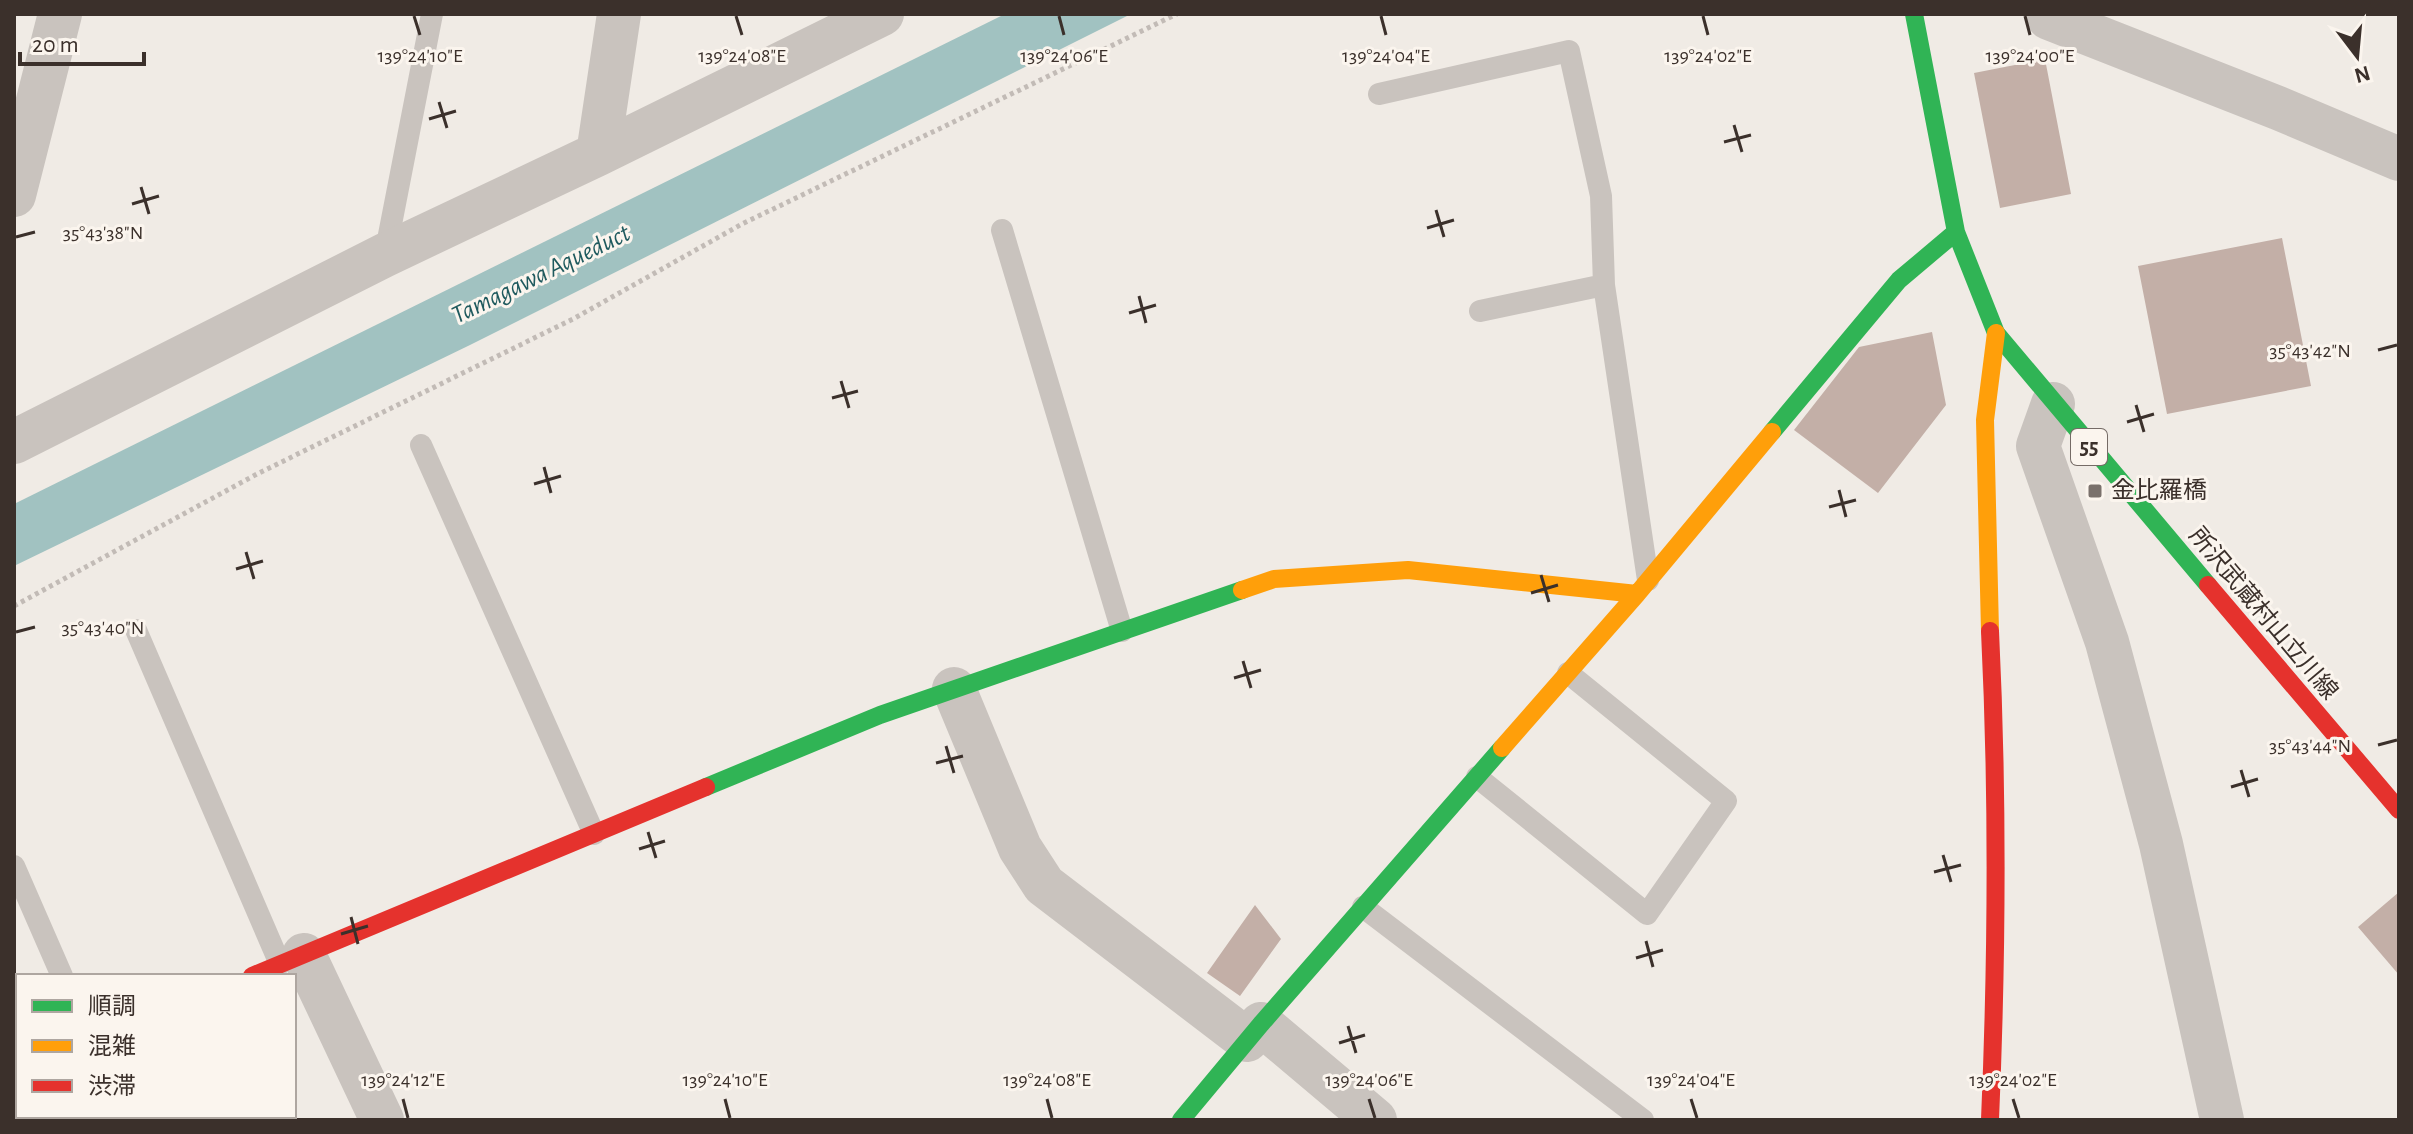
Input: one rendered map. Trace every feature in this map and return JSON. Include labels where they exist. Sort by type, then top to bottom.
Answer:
[{"type":"street","points":[[14,195],[60,14]]},
{"type":"street","points":[[598,154],[619,14]]},
{"type":"street","name":"所沢武蔵村山立川線","points":[[1914,14],[1956,232],[1996,333],[2399,810]]},
{"type":"street","points":[[2048,14],[2049,18],[2399,159]]},
{"type":"street","points":[[14,442],[385,255],[598,154],[870,17]]},
{"type":"street","points":[[1181,1120],[1254,1032],[1642,588],[1899,280],[1956,232]]},
{"type":"street","points":[[1990,1120],[1996,761],[1985,420],[1996,333]]},
{"type":"street","points":[[2053,404],[2038,446],[2107,642],[2161,844],[2222,1120]]},
{"type":"street","points":[[257,974],[880,715],[1274,579],[1408,570],[1642,588]]},
{"type":"street","points":[[954,689],[1020,848],[1044,885],[1375,1120]]},
{"type":"street","points":[[292,960],[382,1120]]},
{"type":"lane","points":[[385,255],[432,14]]},
{"type":"lane","points":[[1379,94],[1569,51],[1601,196],[1604,285],[1642,588]]},
{"type":"lane","points":[[1002,230],[1122,631]]},
{"type":"lane","points":[[1480,311],[1604,285]]},
{"type":"lane","points":[[421,445],[594,834]]},
{"type":"lane","points":[[136,630],[292,960]]},
{"type":"lane","points":[[1477,777],[1647,914],[1726,801],[1568,673]]},
{"type":"lane","points":[[14,866],[61,974]]},
{"type":"lane","points":[[1363,907],[1643,1120]]},
{"type":"path","points":[[14,606],[257,474],[573,319],[742,224],[1177,14]]},
{"type":"water","name":"Tamagawa Aqueduct","points":[[1005,14],[1131,14],[470,345],[14,566],[14,504]]},
{"type":"building","points":[[2045,59],[2071,194],[2000,208],[1974,73]]},
{"type":"building","points":[[2282,238],[2311,386],[2167,414],[2138,266]]},
{"type":"building","points":[[1932,332],[1946,405],[1878,493],[1794,430],[1859,347]]},
{"type":"building","points":[[2399,892],[2399,975],[2358,927]]},
{"type":"building","points":[[1255,905],[1281,939],[1240,996],[1207,973]]},
{"type":"traffic: fast","points":[[1914,14],[1956,232],[1996,333],[2208,585]]},
{"type":"traffic: fast","points":[[1772,432],[1899,280],[1956,232]]},
{"type":"traffic: fast","points":[[706,787],[880,715],[1242,590]]},
{"type":"traffic: fast","points":[[1181,1120],[1502,748]]},
{"type":"traffic: slow","points":[[1990,631],[1985,420],[1996,333]]},
{"type":"traffic: slow","points":[[1502,748],[1637,594],[1772,432]]},
{"type":"traffic: slow","points":[[1242,590],[1274,579],[1408,570],[1637,594]]},
{"type":"traffic: jam","points":[[2208,585],[2399,810]]},
{"type":"traffic: jam","points":[[1990,631],[1996,876],[1990,1120]]},
{"type":"traffic: jam","points":[[257,974],[706,787]]},
{"type":"place","name":"金比羅橋","points":[[2095,491]]}]
